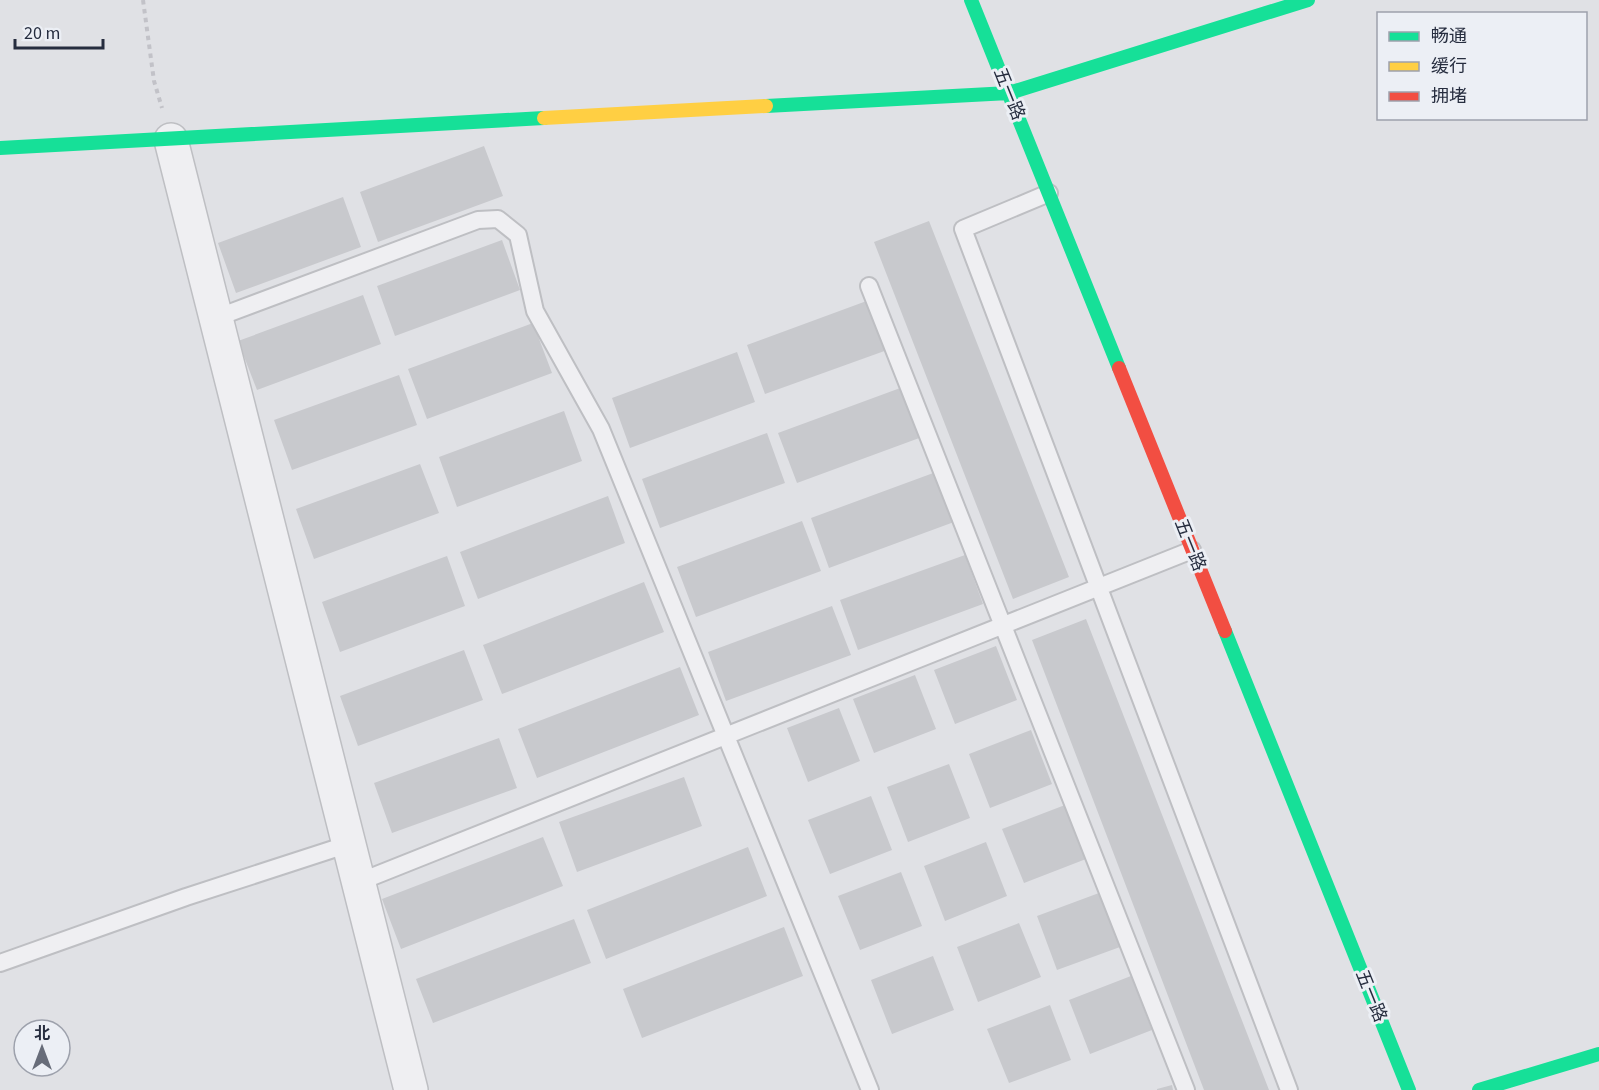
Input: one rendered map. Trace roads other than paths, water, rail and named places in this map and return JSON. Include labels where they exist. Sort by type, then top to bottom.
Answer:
[{"type":"street","name":"五一路","points":[[971,0],[1409,1090]]},
{"type":"street","points":[[0,148],[1008,93],[1308,0]]},
{"type":"street","points":[[171,140],[411,1090]]},
{"type":"street","points":[[1479,1090],[1599,1054]]},
{"type":"lane","points":[[1049,193],[963,229],[1289,1090]]},
{"type":"lane","points":[[216,318],[478,220],[498,219],[518,235],[535,311],[601,429],[870,1090]]},
{"type":"lane","points":[[868,286],[1186,1090]]},
{"type":"lane","points":[[359,882],[1192,550]]},
{"type":"lane","points":[[0,963],[186,897],[349,844]]}]
